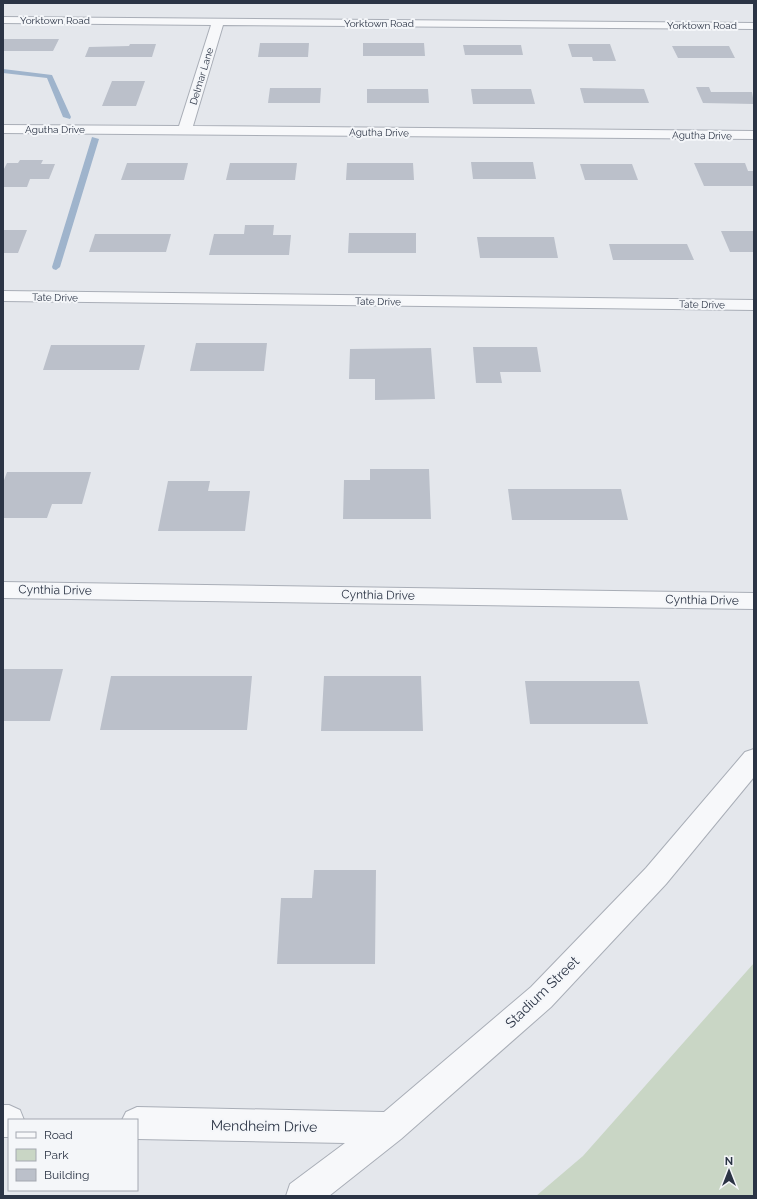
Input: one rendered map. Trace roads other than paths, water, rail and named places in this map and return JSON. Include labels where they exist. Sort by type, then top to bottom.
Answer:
[{"type":"street","name":"Yorktown Road","points":[[3,20],[754,26]]},
{"type":"street","name":"Delmar Lane","points":[[185,130],[218,22]]},
{"type":"street","name":"Agutha Drive","points":[[3,128],[754,135]]},
{"type":"street","name":"Tate Drive","points":[[3,296],[754,304]]},
{"type":"street","name":"Cynthia Drive","points":[[3,590],[754,601]]},
{"type":"street","name":"Stadium Street","points":[[302,1196],[390,1128],[541,997],[656,876],[754,759]]},
{"type":"street","name":"Mendheim Drive","points":[[138,1123],[390,1128]]},
{"type":"waterway","points":[[3,71],[50,76],[67,117]]},
{"type":"waterway","points":[[56,267],[95,139]]}]
